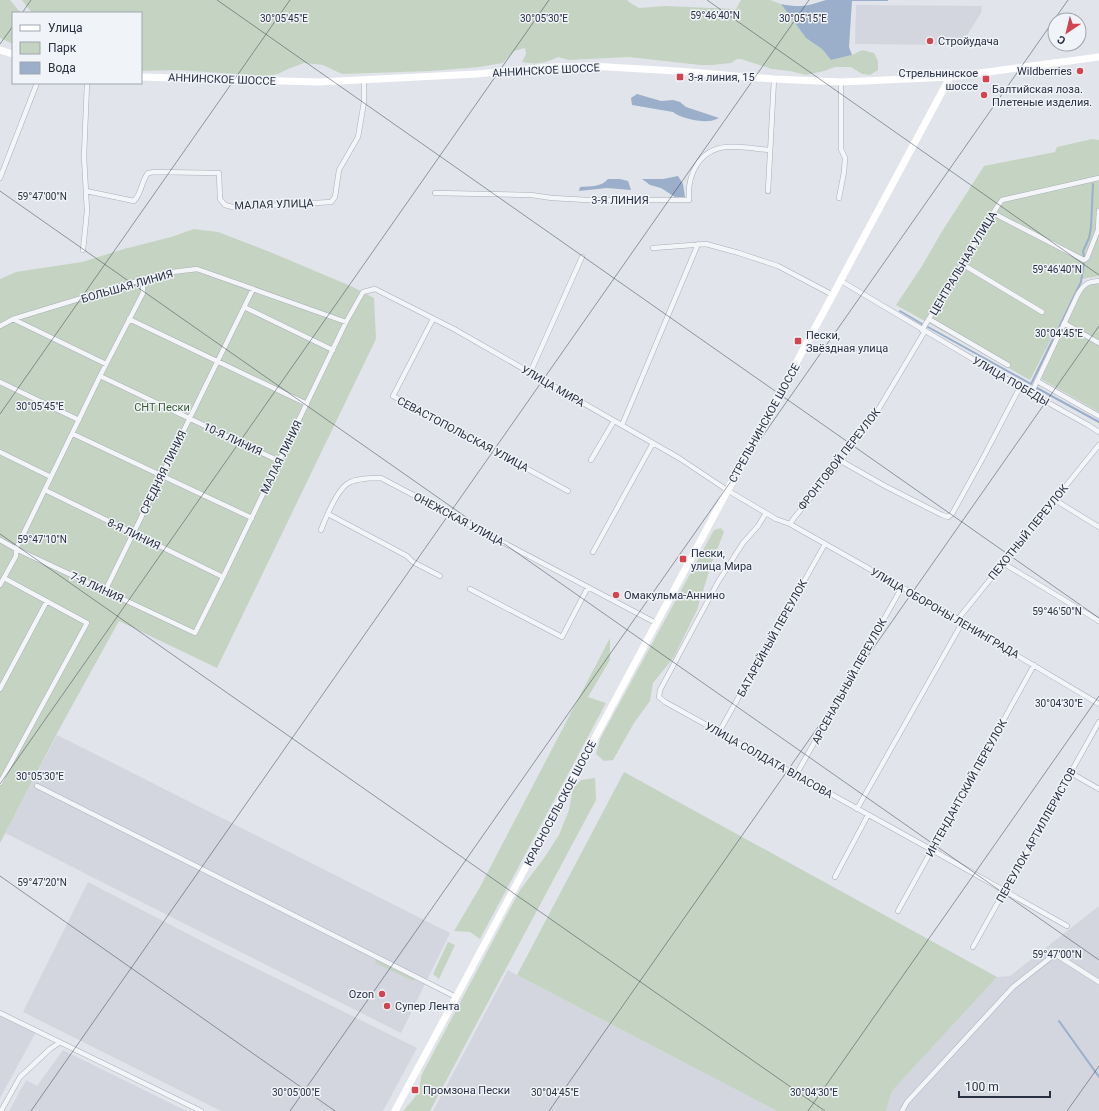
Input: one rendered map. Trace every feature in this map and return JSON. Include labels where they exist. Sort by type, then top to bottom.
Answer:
[{"type":"main road","points":[[0,50],[12,54]]},
{"type":"main road","name":"АННИНСКОЕ ШОССЕ","points":[[142,77],[319,82],[477,74],[544,68],[590,66],[774,79],[841,82],[950,77],[1099,57]]},
{"type":"main road","name":"СТРЕЛЬНИНСКОЕ ШОССЕ","points":[[726,492],[950,77]]},
{"type":"main road","name":"КРАСНОСЕЛЬСКОЕ ШОССЕ","points":[[395,1111],[726,492]]},
{"type":"street","points":[[768,191],[774,79]]},
{"type":"street","name":"МАЛАЯ УЛИЦА","points":[[86,191],[134,201],[139,196],[145,177],[148,173],[219,173],[220,199],[225,205],[236,208],[330,202],[335,197],[340,170],[358,137],[364,102],[364,80]]},
{"type":"street","points":[[838,198],[844,172],[845,158],[841,149],[841,82]]},
{"type":"street","points":[[0,178],[37,84]]},
{"type":"street","points":[[83,250],[87,211],[84,156],[86,84]]},
{"type":"street","name":"3-Я ЛИНИЯ","points":[[435,193],[531,195],[588,200],[689,200],[688,192],[690,178],[695,167],[704,156],[713,149],[728,147],[770,150]]},
{"type":"street","name":"ЦЕНТРАЛЬНАЯ УЛИЦА","points":[[924,331],[929,319],[1002,200],[1099,178]]},
{"type":"street","points":[[993,213],[1084,260],[1087,258],[1099,230],[1099,211]]},
{"type":"street","points":[[622,425],[698,244]]},
{"type":"street","points":[[653,248],[706,244],[778,266],[833,295]]},
{"type":"street","points":[[530,373],[582,257]]},
{"type":"street","points":[[962,264],[1042,312]]},
{"type":"street","name":"БОЛЬШАЯ ЛИНИЯ","points":[[0,326],[13,319],[164,273],[197,269],[346,322]]},
{"type":"street","points":[[0,585],[16,556],[16,549],[100,376],[143,293],[143,280]]},
{"type":"street","name":"УЛИЦА ПОБЕДЫ","points":[[841,281],[1031,394],[1099,432]]},
{"type":"street","points":[[1031,394],[1078,294],[1083,286],[1088,282],[1099,281]]},
{"type":"street","name":"СРЕДНЯЯ ЛИНИЯ","points":[[105,591],[253,289]]},
{"type":"street","name":"УЛИЦА МИРА","points":[[374,289],[433,319],[622,425],[679,458],[726,492],[766,513]]},
{"type":"street","name":"МАЛАЯ ЛИНИЯ","points":[[195,633],[346,322],[362,292],[374,289]]},
{"type":"street","points":[[244,307],[333,350]]},
{"type":"street","points":[[13,319],[106,364]]},
{"type":"street","points":[[129,319],[307,404]]},
{"type":"street","name":"СЕВАСТОПОЛЬСКАЯ УЛИЦА","points":[[433,319],[393,396],[568,491]]},
{"type":"street","points":[[929,319],[1008,365]]},
{"type":"street","points":[[1064,323],[1099,343]]},
{"type":"street","name":"ФРОНТОВОЙ ПЕРЕУЛОК","points":[[790,524],[841,461],[878,410],[924,331]]},
{"type":"street","name":"10-Я ЛИНИЯ","points":[[100,376],[279,461]]},
{"type":"street","points":[[1037,381],[1099,416]]},
{"type":"street","points":[[0,382],[79,420]]},
{"type":"street","points":[[841,461],[906,497],[948,517],[952,514],[1020,387]]},
{"type":"street","points":[[591,460],[614,421]]},
{"type":"street","points":[[73,434],[252,518]]},
{"type":"street","points":[[593,552],[653,443]]},
{"type":"street","name":"ПЕХОТНЫЙ ПЕРЕУЛОК","points":[[958,618],[1099,445]]},
{"type":"street","points":[[0,452],[51,477]]},
{"type":"street","name":"ОНЕЖСКАЯ УЛИЦА","points":[[321,530],[340,491],[348,483],[366,478],[380,478],[656,622]]},
{"type":"street","name":"8-Я ЛИНИЯ","points":[[45,490],[223,577]]},
{"type":"street","points":[[1055,500],[1099,527]]},
{"type":"street","name":"УЛИЦА ОБОРОНЫ ЛЕНИНГРАДА","points":[[766,513],[776,519],[790,524],[958,618],[962,623],[1099,704]]},
{"type":"street","name":"УЛИЦА СОЛДАТА ВЛАСОВА","points":[[766,513],[758,526],[743,543],[718,582],[660,690],[659,696],[665,702],[1005,890],[1067,926]]},
{"type":"street","points":[[328,514],[408,556],[413,562],[440,576]]},
{"type":"street","name":"7-Я ЛИНИЯ","points":[[0,540],[16,549],[195,633]]},
{"type":"street","name":"БАТАРЕЙНЫЙ ПЕРЕУЛОК","points":[[720,732],[824,544]]},
{"type":"street","points":[[1003,563],[1099,621]]},
{"type":"street","points":[[0,783],[86,623],[4,578]]},
{"type":"street","points":[[470,589],[562,637],[588,587]]},
{"type":"street","name":"АРСЕНАЛЬНЫЙ ПЕРЕУЛОК","points":[[796,775],[902,587]]},
{"type":"street","points":[[0,689],[46,601]]},
{"type":"street","points":[[857,809],[962,623]]},
{"type":"street","name":"ИНТЕНДАНТСКИЙ ПЕРЕУЛОК","points":[[898,911],[1034,665]]},
{"type":"street","name":"ПЕРЕУЛОК АРТИЛЛЕРИСТОВ","points":[[973,947],[1099,722]]},
{"type":"street","points":[[1070,773],[1099,789]]},
{"type":"street","points":[[37,786],[456,997]]},
{"type":"street","points":[[835,877],[868,815]]},
{"type":"street","points":[[902,1111],[907,1102],[1013,987],[1055,954],[1099,982]]},
{"type":"street","points":[[0,1013],[201,1111]]},
{"type":"street","points":[[1,1111],[20,1077],[50,1049],[59,1043]]},
{"type":"shaded area","points":[[856,5],[982,6],[981,13],[961,45],[855,44]]},
{"type":"shaded area","points":[[57,735],[450,933],[401,1033],[5,833]]},
{"type":"shaded area","points":[[88,882],[217,949],[417,1048],[383,1111],[221,1111],[23,1012]]},
{"type":"shaded area","points":[[1099,906],[1099,1111],[886,1111],[892,1091],[997,977],[1010,976]]},
{"type":"shaded area","points":[[508,970],[517,975],[777,1111],[433,1111]]},
{"type":"shaded area","points":[[0,1014],[36,1032],[0,1098]]},
{"type":"shaded area","points":[[63,1050],[186,1111],[9,1111],[26,1080],[37,1086]]},
{"type":"green space","points":[[0,0],[10,0],[20,12],[12,12],[12,44],[0,38]]},
{"type":"green space","points":[[22,0],[627,0],[639,8],[665,6],[736,9],[741,0],[770,0],[781,4],[806,38],[822,49],[831,60],[852,55],[862,50],[874,53],[878,61],[878,70],[870,75],[862,74],[851,67],[835,67],[806,75],[772,69],[741,59],[737,59],[731,63],[700,65],[629,57],[569,60],[558,57],[545,62],[532,63],[522,62],[526,54],[525,48],[514,51],[503,63],[479,67],[431,71],[342,74],[323,65],[304,63],[278,74],[266,76],[177,70],[142,71],[142,12],[31,12]]},
{"type":"green space","points":[[1092,139],[1099,140],[1099,276],[1082,279],[1030,380],[896,305],[984,166],[1055,152],[1057,147]]},
{"type":"green space","name":"СНТ Пески","points":[[194,229],[218,232],[353,287],[374,298],[376,339],[217,668],[119,621],[62,724],[0,843],[0,279],[16,272],[82,262]]},
{"type":"green space","points":[[1091,284],[1099,284],[1099,412],[1041,379],[1080,296],[1085,288]]},
{"type":"green space","points":[[721,528],[724,532],[712,562],[697,610],[674,657],[653,683],[650,701],[634,723],[613,760],[604,761],[596,754],[600,739],[714,530]]},
{"type":"green space","points":[[610,638],[610,660],[588,697],[606,703],[480,939],[470,932],[454,931],[480,887]]},
{"type":"green space","points":[[624,772],[997,977],[892,1091],[886,1111],[777,1111],[517,975]]},
{"type":"green space","points":[[595,778],[596,800],[430,1111],[403,1111],[416,1095],[421,1076],[520,890],[559,835],[569,810],[573,788],[581,780]]},
{"type":"green space","points":[[448,942],[455,945],[439,979],[433,974]]},
{"type":"green space","points":[[376,960],[414,979],[413,981],[375,963]]},
{"type":"water","points":[[826,0],[888,1],[852,1],[849,47],[852,55],[831,60],[822,49],[806,38],[781,4],[804,6]]},
{"type":"water","points":[[637,94],[661,101],[673,100],[680,102],[686,107],[719,118],[710,121],[695,120],[685,118],[673,112],[632,105],[631,98]]},
{"type":"water","points":[[678,176],[683,184],[685,197],[675,197],[661,188],[650,185],[642,179],[663,179]]},
{"type":"water","points":[[608,179],[628,181],[631,190],[607,188],[579,191],[580,187],[599,185]]},
{"type":"waterway","points":[[1084,257],[1083,251],[1089,238],[1091,227],[1093,184]]},
{"type":"waterway","points":[[928,327],[1031,384],[1081,282],[1084,262]]},
{"type":"waterway","points":[[900,311],[922,324]]},
{"type":"waterway","points":[[1037,388],[1099,422]]},
{"type":"waterway","points":[[1059,1021],[1099,1077]]},
{"type":"place","name":"Стройудача","points":[[930,41]]},
{"type":"place","name":"Wildberries","points":[[1080,71]]},
{"type":"place","name":"3-я линия, 15","points":[[680,77]]},
{"type":"place","name":"Стрельнинское шоссе","points":[[986,79]]},
{"type":"place","name":"Балтийская лоза. Плетеные изделия.","points":[[984,95]]},
{"type":"place","name":"Пески, Звёздная улица","points":[[798,341]]},
{"type":"place","name":"Пески, улица Мира","points":[[683,559]]},
{"type":"place","name":"Омакульма-Аннино","points":[[616,595]]},
{"type":"place","name":"Ozon","points":[[382,994]]},
{"type":"place","name":"Супер Лента","points":[[387,1006]]},
{"type":"place","name":"Промзона Пески","points":[[415,1090]]}]
